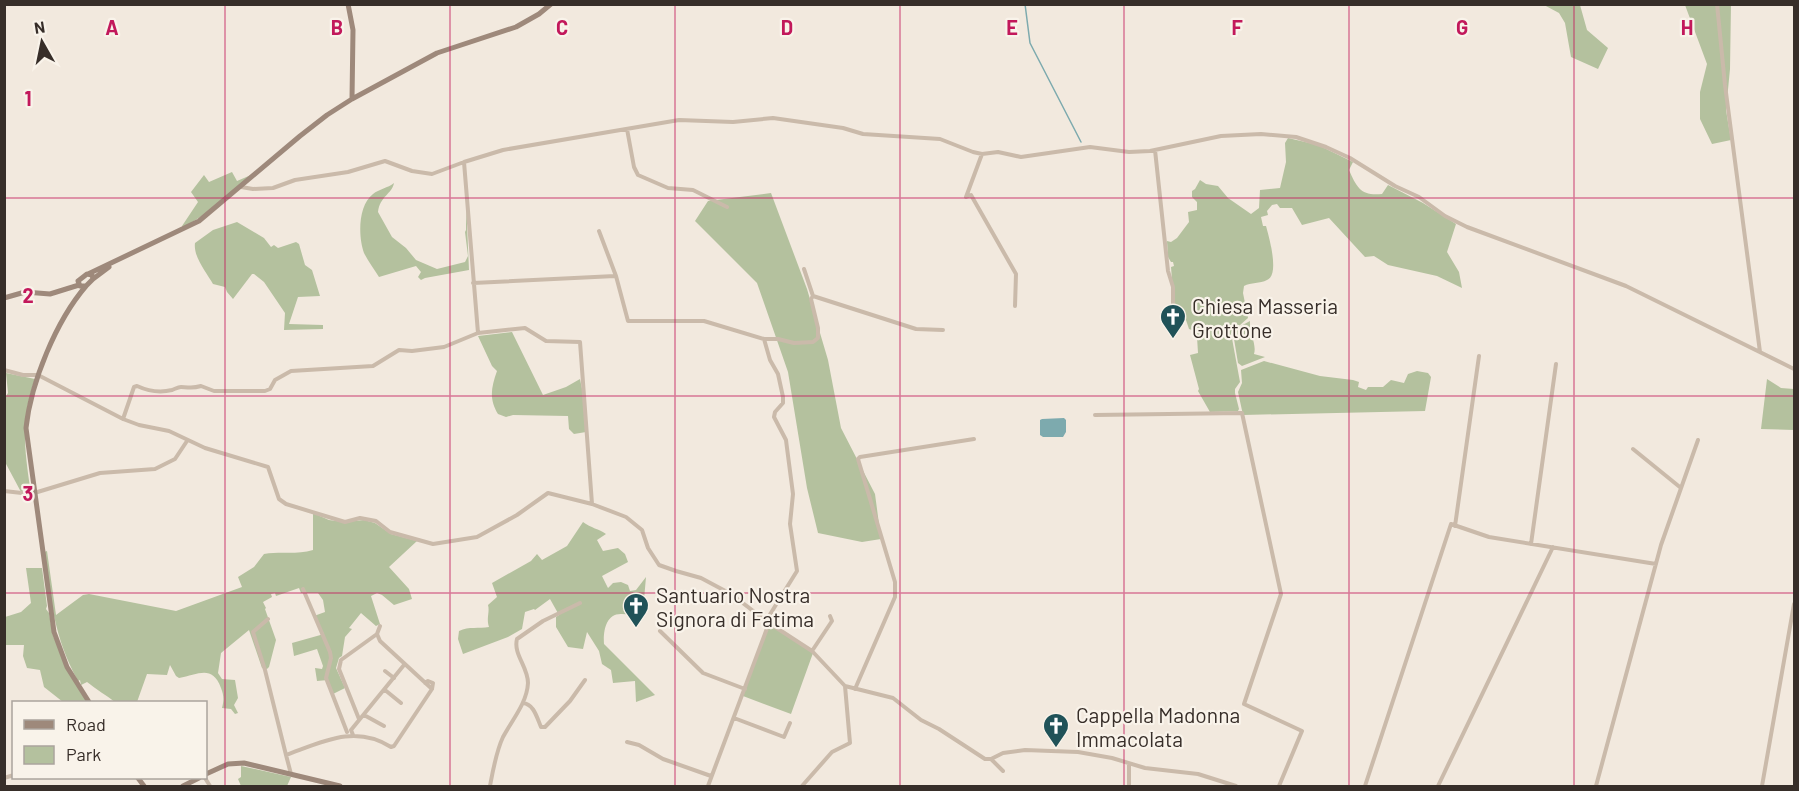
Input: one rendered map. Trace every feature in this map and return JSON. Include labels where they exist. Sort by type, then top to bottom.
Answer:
[{"type":"street","points":[[348,4],[353,30],[352,99]]},
{"type":"street","points":[[88,701],[67,667],[54,632],[32,493],[26,428],[30,397],[38,375],[81,285],[91,276],[118,261],[199,220],[327,115],[352,99],[437,53],[516,27],[551,4]]},
{"type":"street","points":[[1717,4],[1725,85],[1760,352]]},
{"type":"street","points":[[240,187],[273,188],[295,180],[348,172],[385,160],[412,171],[432,174],[503,150],[679,120],[733,122],[773,118],[843,128],[863,134],[940,139],[973,152],[982,154],[998,152],[1021,157],[1090,147],[1130,152],[1155,150],[1221,136],[1262,134],[1296,137],[1350,158],[1467,227],[1626,286],[1794,369]]},
{"type":"street","points":[[627,129],[634,167],[638,175],[668,188],[700,192],[727,207]]},
{"type":"street","points":[[1155,150],[1168,271],[1173,287],[1173,321]]},
{"type":"street","points":[[982,154],[966,197],[971,195],[1016,274],[1015,306]]},
{"type":"street","points":[[464,162],[472,283],[478,333]]},
{"type":"street","points":[[599,231],[616,276],[628,321],[704,321],[764,339],[794,343],[817,341],[818,328],[811,299],[813,296],[804,269]]},
{"type":"street","points":[[472,283],[616,276]]},
{"type":"street","points":[[4,298],[26,292],[50,294],[81,285]]},
{"type":"street","points":[[813,296],[916,330],[943,330]]},
{"type":"street","points":[[123,419],[134,387],[137,386],[154,391],[169,391],[182,387],[190,389],[201,386],[214,391],[265,391],[270,389],[275,380],[291,371],[374,366],[399,350],[411,351],[444,346],[478,333],[525,328],[546,341],[580,342],[592,504]]},
{"type":"street","points":[[708,786],[772,610],[797,568],[790,524],[793,494],[786,440],[774,417],[783,403],[783,398],[778,374],[770,360],[764,339]]},
{"type":"street","points":[[1455,526],[1479,356]]},
{"type":"street","points":[[1531,544],[1556,364]]},
{"type":"street","points":[[4,370],[23,375],[38,375],[123,419],[169,431],[187,441],[268,467],[279,499],[286,504],[345,522],[360,518],[376,521],[390,532],[433,544],[477,537],[517,515],[548,493],[592,504],[626,517],[642,530],[648,549],[659,565],[701,578],[731,594],[769,623],[812,651],[845,686],[893,698],[921,720],[985,759],[991,759],[1003,753],[1045,750],[1078,752],[1112,758],[1129,764],[1198,774],[1236,786]]},
{"type":"street","points":[[1095,415],[1242,413],[1281,594],[1244,704],[1302,731],[1279,786]]},
{"type":"street","points":[[855,689],[895,597],[895,582],[858,459],[974,438]]},
{"type":"street","points":[[1596,786],[1661,545],[1698,440]]},
{"type":"street","points":[[4,491],[22,495],[100,473],[155,470],[175,459],[187,441]]},
{"type":"street","points":[[1633,449],[1681,488]]},
{"type":"street","points":[[1365,786],[1451,524],[1489,537],[1656,564]]},
{"type":"street","points":[[1438,786],[1553,547]]},
{"type":"street","points":[[303,589],[330,652],[331,658],[326,678],[349,733]]},
{"type":"street","points":[[490,786],[502,740],[526,698],[528,682],[516,649],[517,639],[543,621],[580,603]]},
{"type":"street","points":[[1762,786],[1794,604]]},
{"type":"street","points":[[812,651],[832,621],[830,616]]},
{"type":"street","points":[[268,620],[253,632],[291,774]]},
{"type":"street","points":[[359,719],[339,669],[341,660],[377,634],[380,626]]},
{"type":"street","points":[[660,631],[703,673],[745,688]]},
{"type":"street","points":[[286,755],[349,733],[394,746],[432,689],[404,665],[398,656],[380,641],[377,634]]},
{"type":"street","points":[[349,733],[404,665]]},
{"type":"street","points":[[385,671],[394,678]]},
{"type":"street","points":[[523,703],[531,706],[541,727],[545,727],[570,701],[585,680]]},
{"type":"street","points":[[802,786],[832,752],[850,743],[845,686]]},
{"type":"street","points":[[385,690],[401,703]]},
{"type":"street","points":[[364,714],[384,726]]},
{"type":"street","points":[[734,718],[784,737],[790,723]]},
{"type":"street","points":[[627,742],[639,745],[663,759],[711,777]]},
{"type":"street","points":[[991,759],[1003,771]]},
{"type":"street","points":[[207,776],[237,763],[340,786]]},
{"type":"street","points":[[1129,764],[1129,786]]},
{"type":"green space","points":[[1731,4],[1730,69],[1726,110],[1731,140],[1712,144],[1700,119],[1700,92],[1707,64],[1685,5]]},
{"type":"green space","points":[[1544,5],[1580,5],[1587,30],[1608,48],[1598,69],[1571,57],[1565,23],[1559,13]]},
{"type":"green space","points":[[1288,138],[1318,145],[1353,162],[1349,170],[1357,186],[1364,192],[1382,194],[1388,185],[1456,224],[1447,252],[1459,272],[1462,288],[1437,276],[1388,265],[1374,256],[1365,257],[1329,218],[1302,225],[1292,208],[1272,205],[1267,211],[1268,215],[1261,217],[1263,226],[1266,226],[1271,247],[1273,271],[1267,280],[1244,286],[1243,293],[1248,318],[1231,333],[1240,382],[1235,389],[1239,409],[1238,411],[1210,412],[1198,391],[1190,355],[1198,353],[1197,337],[1194,331],[1189,329],[1185,317],[1175,318],[1171,267],[1174,266],[1168,257],[1167,241],[1171,242],[1177,238],[1189,222],[1188,212],[1197,210],[1197,202],[1192,197],[1192,191],[1200,180],[1206,184],[1218,186],[1228,198],[1251,214],[1259,208],[1260,190],[1280,188],[1286,162],[1285,143]]},
{"type":"green space","points":[[232,172],[237,181],[251,175],[214,208],[183,228],[182,226],[198,202],[191,192],[204,175],[209,182]]},
{"type":"green space","points":[[394,183],[381,202],[378,212],[392,237],[416,260],[437,269],[465,262],[468,256],[465,232],[466,202],[469,270],[421,280],[418,277],[421,272],[416,266],[379,277],[364,253],[361,239],[362,213],[368,199],[375,192]]},
{"type":"green space","points":[[771,193],[807,289],[828,360],[841,428],[875,494],[881,539],[862,542],[818,533],[807,488],[788,372],[757,283],[695,221],[708,201]]},
{"type":"green space","points":[[237,222],[264,238],[271,247],[274,245],[278,248],[296,242],[299,244],[305,265],[312,270],[320,296],[298,297],[289,324],[323,325],[323,329],[284,330],[285,313],[264,282],[254,274],[233,299],[225,287],[213,284],[198,259],[195,243],[213,230]]},
{"type":"green space","points":[[1250,321],[1254,354],[1265,357],[1242,366],[1238,363],[1233,333]]},
{"type":"green space","points":[[512,332],[543,395],[580,379],[585,404],[586,432],[574,434],[569,429],[568,416],[513,415],[506,417],[498,414],[492,393],[497,371],[492,366],[478,336]]},
{"type":"green space","points":[[1264,361],[1320,376],[1353,380],[1359,382],[1358,387],[1366,390],[1368,387],[1383,387],[1391,380],[1404,383],[1408,374],[1417,371],[1428,373],[1431,377],[1425,411],[1243,415],[1238,392],[1242,383],[1241,370]]},
{"type":"green space","points":[[6,373],[35,379],[27,407],[25,433],[29,492],[21,492],[5,462],[4,399],[8,393]]},
{"type":"green space","points":[[1767,379],[1781,388],[1794,389],[1794,430],[1761,429]]},
{"type":"green space","points":[[313,513],[329,520],[344,522],[364,520],[375,523],[391,534],[417,541],[389,567],[409,589],[412,599],[394,605],[377,593],[371,596],[380,624],[376,626],[361,613],[349,628],[352,629],[345,637],[342,656],[336,668],[345,688],[333,694],[328,680],[317,681],[315,668],[322,669],[323,666],[317,649],[294,656],[292,643],[324,634],[314,616],[325,612],[323,600],[318,593],[301,593],[299,588],[276,596],[275,593],[271,594],[272,597],[263,602],[276,640],[267,669],[262,668],[249,630],[221,653],[218,673],[222,679],[235,680],[238,698],[234,705],[238,713],[235,714],[231,709],[222,708],[223,693],[217,681],[209,673],[179,678],[170,665],[167,675],[147,674],[137,701],[114,701],[87,682],[81,685],[80,680],[78,681],[59,634],[44,552],[47,551],[56,615],[83,595],[89,594],[176,611],[242,587],[238,577],[254,567],[264,554],[313,550]]},
{"type":"green space","points":[[583,522],[606,534],[597,540],[603,551],[618,548],[625,554],[628,562],[602,576],[608,588],[613,583],[621,582],[628,585],[630,591],[636,590],[646,577],[643,611],[637,616],[617,614],[612,616],[604,634],[604,644],[655,695],[636,702],[635,681],[613,683],[611,670],[602,664],[599,651],[587,632],[583,649],[568,647],[556,627],[556,617],[559,615],[550,599],[535,610],[525,612],[522,629],[508,637],[463,654],[458,639],[459,631],[463,629],[489,627],[488,605],[497,597],[492,583],[531,561],[537,554],[542,560],[567,546]]},
{"type":"green space","points":[[26,568],[42,568],[46,609],[49,613],[53,636],[86,701],[62,701],[44,687],[40,670],[27,668],[23,656],[24,645],[5,645],[5,617],[21,612],[31,603]]},
{"type":"green space","points":[[769,623],[813,653],[791,714],[743,696]]},
{"type":"green space","points":[[241,766],[291,777],[287,786],[241,786],[238,779],[241,777]]},
{"type":"water","points":[[1064,418],[1066,432],[1063,437],[1040,435],[1040,420]]},
{"type":"waterway","points":[[1025,4],[1030,43],[1081,142]]},
{"type":"place","name":"Chiesa Masseria Grottone","points":[[1173,340]]},
{"type":"place","name":"Santuario Nostra Signora di Fatima","points":[[636,629]]},
{"type":"place","name":"Cappella Madonna Immacolata","points":[[1056,749]]}]
